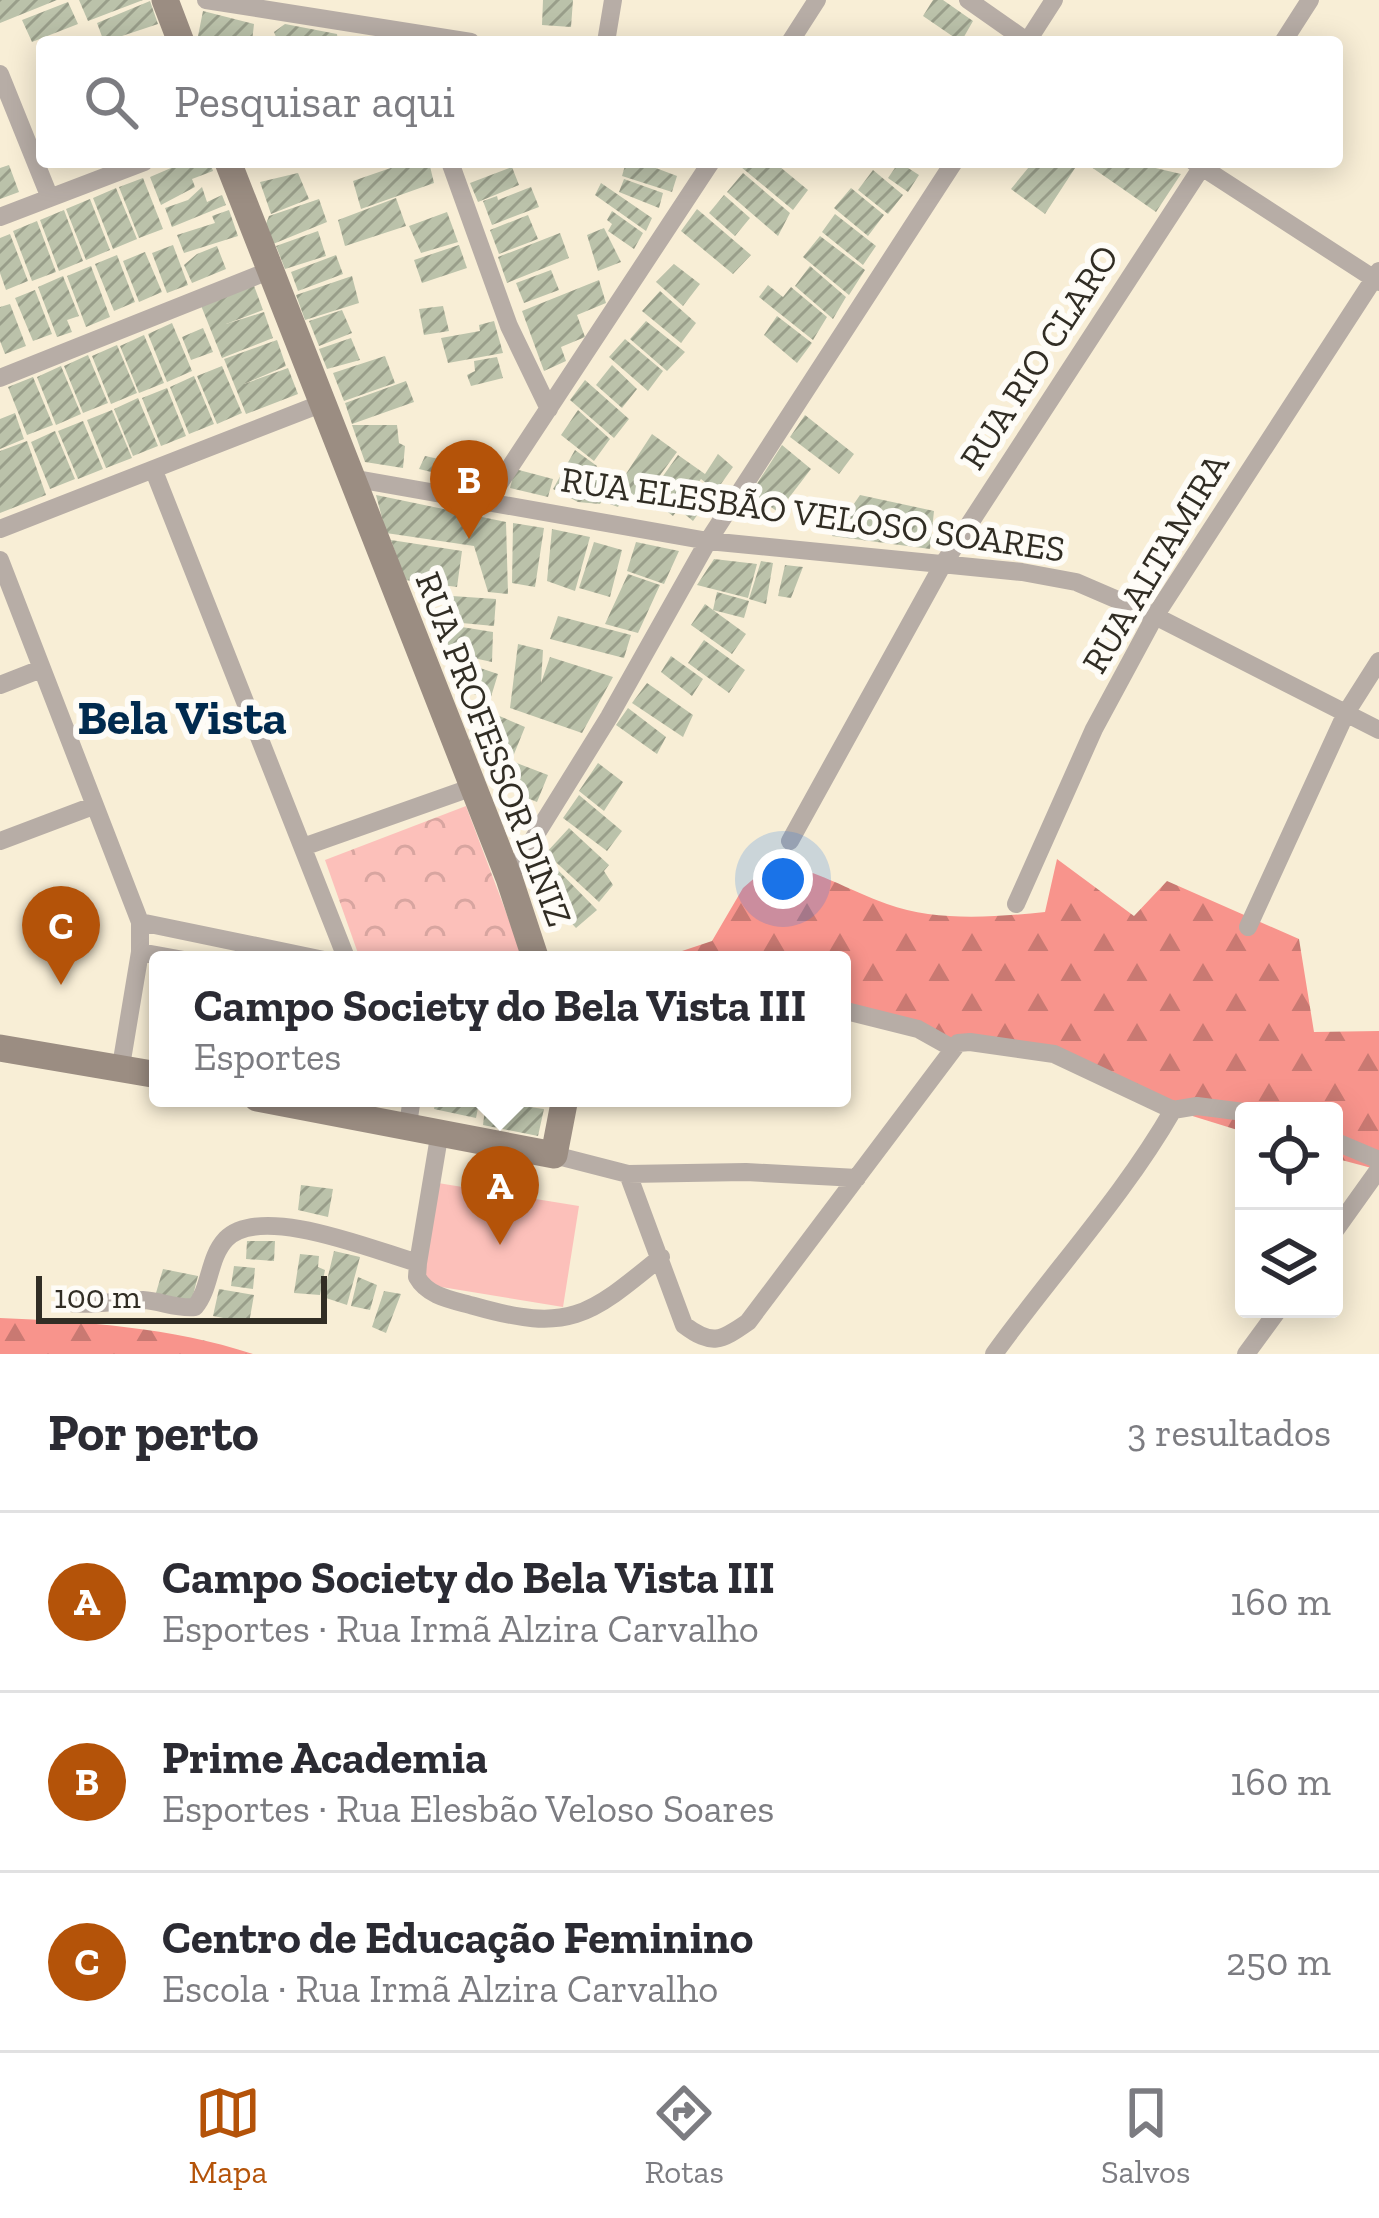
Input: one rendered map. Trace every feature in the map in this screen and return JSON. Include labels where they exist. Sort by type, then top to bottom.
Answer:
[{"type":"street","points":[[165,0],[179,36]]},
{"type":"street","points":[[206,0],[402,36]]},
{"type":"street","points":[[606,36],[613,0]]},
{"type":"street","points":[[794,36],[818,0]]},
{"type":"street","points":[[968,0],[1019,36]]},
{"type":"street","points":[[1031,36],[1054,0]]},
{"type":"street","points":[[1286,36],[1310,0]]},
{"type":"street","points":[[0,74],[36,163]]},
{"type":"street","points":[[38,168],[50,198]]},
{"type":"street","points":[[0,217],[128,168]]},
{"type":"street","name":"RUA PROFESSOR DINIZ","points":[[230,168],[509,878],[533,951]]},
{"type":"street","points":[[452,168],[509,326],[549,409]]},
{"type":"street","points":[[488,502],[707,168]]},
{"type":"street","points":[[509,878],[609,717],[708,541],[950,168]]},
{"type":"street","name":"RUA RIO CLARO","points":[[790,841],[942,566],[1197,168]]},
{"type":"street","points":[[1206,168],[1377,277]]},
{"type":"street","points":[[0,378],[271,271]]},
{"type":"street","name":"RUA ALTAMIRA","points":[[1016,904],[1094,730],[1155,616],[1377,277]]},
{"type":"street","points":[[0,529],[323,404]]},
{"type":"street","points":[[154,470],[343,951]]},
{"type":"street","name":"RUA ELESBÃO VELOSO SOARES","points":[[351,478],[708,541],[1022,572],[1076,582],[1155,616],[1379,730]]},
{"type":"street","points":[[0,560],[140,922],[140,952],[121,1066]]},
{"type":"street","points":[[1248,927],[1346,712],[1379,661]]},
{"type":"street","points":[[0,685],[41,669]]},
{"type":"street","points":[[303,847],[473,788]]},
{"type":"street","points":[[0,842],[92,806]]},
{"type":"street","points":[[140,922],[280,951]]},
{"type":"street","points":[[140,952],[149,954]]},
{"type":"street","points":[[851,1012],[918,1029],[952,1048]]},
{"type":"street","points":[[628,1174],[684,1324],[703,1339],[725,1339],[748,1322],[952,1048],[970,1042],[1054,1054],[1173,1110],[1197,1106],[1235,1111]]},
{"type":"street","points":[[0,1048],[149,1073]]},
{"type":"street","points":[[361,1107],[410,1111],[440,1131],[628,1174],[746,1172],[857,1178]]},
{"type":"street","points":[[554,1155],[563,1107]]},
{"type":"street","points":[[994,1354],[1113,1201],[1173,1110]]},
{"type":"street","points":[[440,1131],[418,1262],[418,1282],[434,1294],[526,1320],[548,1321],[577,1316],[606,1303],[661,1257]]},
{"type":"street","points":[[1343,1145],[1379,1160]]},
{"type":"street","points":[[1343,1219],[1379,1169]]},
{"type":"street","points":[[70,1303],[92,1306],[146,1300],[195,1307],[221,1246],[245,1228],[317,1231],[418,1262]]},
{"type":"street","points":[[1246,1354],[1272,1318]]},
{"type":"street","points":[[711,1338],[742,1354]]},
{"type":"green space","points":[[466,806],[521,951],[357,951],[325,860]]},
{"type":"green space","points":[[1057,859],[1134,916],[1167,881],[1299,939],[1314,1032],[1379,1031],[1379,1170],[1343,1160],[1343,1102],[1235,1102],[1235,1129],[1173,1110],[1054,1054],[952,1048],[851,1016],[851,951],[682,951],[712,941],[743,888],[773,862],[906,910],[986,916],[1045,912]]},
{"type":"green space","points":[[438,1183],[579,1206],[563,1307],[423,1284]]},
{"type":"green space","points":[[0,1318],[159,1332],[253,1354],[0,1354]]},
{"type":"building","points":[[0,0],[57,0],[0,23]]},
{"type":"building","points":[[79,0],[143,0],[88,21]]},
{"type":"building","points":[[543,0],[573,0],[571,27],[542,25]]},
{"type":"building","points":[[933,0],[943,0],[973,21],[964,36],[952,36],[923,16]]},
{"type":"building","points":[[150,1],[158,24],[122,36],[102,36],[97,23]]},
{"type":"building","points":[[68,2],[78,24],[36,36],[32,42],[22,20]]},
{"type":"building","points":[[203,11],[254,24],[253,36],[198,36]]},
{"type":"building","points":[[285,24],[337,36],[276,36],[274,32]]},
{"type":"building","points":[[9,165],[19,192],[0,199],[0,168]]},
{"type":"building","points":[[171,168],[213,171],[192,179],[195,187],[161,205],[150,177]]},
{"type":"building","points":[[391,168],[430,168],[434,183],[361,209],[353,181]]},
{"type":"building","points":[[512,168],[519,185],[478,202],[470,183]]},
{"type":"building","points":[[624,168],[656,168],[677,176],[672,192],[622,176]]},
{"type":"building","points":[[742,168],[781,168],[808,190],[793,210]]},
{"type":"building","points":[[895,168],[908,168],[919,175],[908,192],[888,178]]},
{"type":"building","points":[[1028,168],[1075,168],[1045,214],[1011,189]]},
{"type":"building","points":[[1093,168],[1156,168],[1181,174],[1156,212]]},
{"type":"building","points":[[873,170],[903,195],[888,214],[858,190]]},
{"type":"building","points":[[298,173],[309,199],[271,214],[260,182]]},
{"type":"building","points":[[743,173],[790,213],[778,236],[727,192]]},
{"type":"building","points":[[143,178],[163,229],[139,238],[119,187]]},
{"type":"building","points":[[624,179],[663,193],[659,208],[619,192]]},
{"type":"building","points":[[601,183],[652,218],[646,231],[595,195]]},
{"type":"building","points":[[202,187],[207,202],[222,195],[226,205],[172,227],[165,208],[188,200]]},
{"type":"building","points":[[531,187],[539,207],[492,225],[483,201]]},
{"type":"building","points":[[116,188],[137,239],[113,249],[93,198]]},
{"type":"building","points":[[851,188],[884,215],[868,236],[834,208]]},
{"type":"building","points":[[724,195],[750,218],[735,236],[709,213]]},
{"type":"building","points":[[396,198],[406,226],[345,246],[338,220]]},
{"type":"building","points":[[90,199],[110,250],[86,260],[66,209]]},
{"type":"building","points":[[319,199],[327,222],[273,244],[266,224],[269,216]]},
{"type":"building","points":[[697,209],[751,255],[733,274],[681,231]]},
{"type":"building","points":[[64,210],[83,261],[59,271],[40,220]]},
{"type":"building","points":[[229,210],[238,236],[184,253],[177,235],[215,223],[212,216]]},
{"type":"building","points":[[612,211],[643,233],[634,249],[608,231]]},
{"type":"building","points":[[447,212],[458,242],[421,253],[409,226]]},
{"type":"building","points":[[835,214],[876,246],[863,265],[822,232]]},
{"type":"building","points":[[528,215],[538,239],[499,254],[490,230]]},
{"type":"building","points":[[37,221],[56,272],[32,281],[13,231]]},
{"type":"building","points":[[604,228],[621,262],[598,271],[587,235]]},
{"type":"building","points":[[318,231],[326,256],[285,269],[276,246]]},
{"type":"building","points":[[560,233],[569,258],[507,283],[498,257]]},
{"type":"building","points":[[10,234],[28,281],[6,290],[0,273],[0,238]]},
{"type":"building","points":[[820,236],[865,270],[849,295],[803,257]]},
{"type":"building","points":[[173,245],[188,285],[167,293],[152,253]]},
{"type":"building","points":[[459,245],[467,268],[422,283],[414,260]]},
{"type":"building","points":[[217,246],[226,269],[192,283],[184,265]]},
{"type":"building","points":[[145,252],[162,292],[139,302],[123,261]]},
{"type":"building","points":[[117,255],[135,302],[114,311],[95,264]]},
{"type":"building","points":[[336,255],[343,274],[298,291],[291,272]]},
{"type":"building","points":[[674,264],[700,284],[683,306],[656,282]]},
{"type":"building","points":[[91,266],[110,317],[86,327],[67,276]]},
{"type":"building","points":[[810,266],[846,297],[833,319],[795,286]]},
{"type":"building","points":[[551,270],[559,290],[524,303],[516,283]]},
{"type":"building","points":[[63,276],[79,316],[67,320],[72,332],[57,337],[38,287]]},
{"type":"building","points":[[352,276],[359,303],[305,320],[296,295]]},
{"type":"building","points":[[599,280],[606,303],[577,315],[585,337],[561,347],[566,361],[544,371],[522,311]]},
{"type":"building","points":[[253,283],[263,310],[226,324],[264,312],[273,338],[222,358],[200,303]]},
{"type":"building","points":[[768,285],[783,297],[791,287],[827,317],[813,340],[759,297]]},
{"type":"building","points":[[35,290],[52,334],[33,341],[15,298]]},
{"type":"building","points":[[660,291],[696,323],[681,343],[642,311]]},
{"type":"building","points":[[10,304],[26,346],[5,354],[0,307]]},
{"type":"building","points":[[443,306],[449,331],[424,335],[419,309]]},
{"type":"building","points":[[342,310],[352,333],[319,346],[309,321]]},
{"type":"building","points":[[777,316],[812,343],[797,363],[764,335]]},
{"type":"building","points":[[494,321],[503,353],[448,363],[441,338],[480,331],[479,325]]},
{"type":"building","points":[[646,321],[685,352],[667,371],[630,339]]},
{"type":"building","points":[[172,323],[192,371],[167,382],[148,334]]},
{"type":"building","points":[[203,328],[213,352],[191,360],[182,337]]},
{"type":"building","points":[[144,335],[164,383],[139,393],[120,346]]},
{"type":"building","points":[[351,338],[360,360],[327,369],[319,349]]},
{"type":"building","points":[[625,339],[663,371],[648,391],[609,357]]},
{"type":"building","points":[[277,340],[286,366],[244,384],[288,368],[298,394],[246,414],[224,359]]},
{"type":"building","points":[[117,345],[137,393],[111,404],[92,356]]},
{"type":"building","points":[[88,355],[108,403],[83,413],[64,366]]},
{"type":"building","points":[[385,356],[395,383],[344,401],[333,373]]},
{"type":"building","points":[[497,357],[503,378],[471,386],[467,375],[475,371],[474,361]]},
{"type":"building","points":[[612,365],[637,389],[622,408],[596,385]]},
{"type":"building","points":[[61,366],[81,414],[56,425],[37,377]]},
{"type":"building","points":[[222,366],[242,413],[217,424],[197,376]]},
{"type":"building","points":[[194,376],[214,424],[189,434],[170,387]]},
{"type":"building","points":[[33,377],[53,425],[27,435],[8,387]]},
{"type":"building","points":[[585,380],[629,419],[614,438],[570,400]]},
{"type":"building","points":[[406,381],[414,402],[352,424],[345,403]]},
{"type":"building","points":[[167,388],[186,436],[161,446],[142,398]]},
{"type":"building","points":[[138,398],[158,446],[133,456],[114,409]]},
{"type":"building","points":[[112,410],[132,458],[106,468],[87,420]]},
{"type":"building","points":[[578,410],[610,439],[594,461],[561,435]]},
{"type":"building","points":[[15,413],[24,439],[0,449],[0,419]]},
{"type":"building","points":[[805,415],[854,454],[839,474],[790,437]]},
{"type":"building","points":[[83,421],[103,469],[78,479],[58,431]]},
{"type":"building","points":[[352,425],[397,425],[399,443],[405,446],[403,468],[365,462]]},
{"type":"building","points":[[55,431],[75,479],[50,489],[31,442]]},
{"type":"building","points":[[652,434],[677,452],[639,504],[624,496],[618,507],[607,503]]},
{"type":"building","points":[[27,441],[46,495],[0,513],[0,451]]},
{"type":"building","points":[[782,445],[811,469],[778,512],[751,493]]},
{"type":"building","points":[[575,450],[597,466],[585,488],[599,468],[616,479],[600,504],[578,502],[553,489]]},
{"type":"building","points":[[718,454],[733,467],[716,491],[701,479],[673,516],[648,497],[678,455],[705,474]]},
{"type":"building","points":[[425,456],[486,469],[476,483],[419,469]]},
{"type":"building","points":[[515,469],[553,479],[548,497],[510,488]]},
{"type":"building","points":[[698,489],[710,497],[693,521],[682,512]]},
{"type":"building","points":[[376,495],[506,522],[508,594],[488,592],[474,546],[386,533]]},
{"type":"building","points":[[860,495],[934,511],[930,549],[832,536]]},
{"type":"building","points":[[513,523],[544,528],[535,587],[512,583]]},
{"type":"building","points":[[552,529],[590,537],[575,591],[547,581]]},
{"type":"building","points":[[391,540],[462,551],[457,587],[405,580]]},
{"type":"building","points":[[594,542],[622,550],[610,597],[579,588]]},
{"type":"building","points":[[636,542],[679,551],[664,584],[627,571]]},
{"type":"building","points":[[714,559],[757,564],[748,598],[697,585]]},
{"type":"building","points":[[761,561],[773,563],[766,604],[749,599]]},
{"type":"building","points":[[785,565],[803,567],[791,598],[778,596]]},
{"type":"building","points":[[628,574],[660,585],[638,633],[605,624]]},
{"type":"building","points":[[717,592],[749,601],[744,618],[713,610]]},
{"type":"building","points":[[452,596],[496,599],[494,626],[451,622]]},
{"type":"building","points":[[705,604],[746,634],[732,654],[691,625]]},
{"type":"building","points":[[558,616],[631,635],[624,658],[550,639]]},
{"type":"building","points":[[443,624],[493,632],[492,662],[441,651]]},
{"type":"building","points":[[704,640],[745,670],[729,693],[688,663]]},
{"type":"building","points":[[518,644],[543,650],[541,683],[550,657],[613,677],[582,733],[510,708]]},
{"type":"building","points":[[671,656],[703,679],[692,696],[661,672]]},
{"type":"building","points":[[459,661],[498,674],[490,700],[450,685]]},
{"type":"building","points":[[647,683],[693,715],[683,737],[632,703]]},
{"type":"building","points":[[628,708],[666,737],[657,754],[616,725]]},
{"type":"building","points":[[483,709],[525,727],[512,759],[469,741]]},
{"type":"building","points":[[501,757],[548,775],[537,802],[490,783]]},
{"type":"building","points":[[598,763],[623,782],[604,811],[579,791]]},
{"type":"building","points":[[579,795],[622,831],[607,851],[563,818]]},
{"type":"building","points":[[569,828],[609,865],[604,871],[613,885],[599,902],[546,853]]},
{"type":"building","points":[[547,859],[597,910],[576,928],[528,877]]},
{"type":"building","points":[[434,1107],[478,1107],[476,1118]]},
{"type":"building","points":[[485,1107],[544,1109],[538,1136],[483,1125]]},
{"type":"building","points":[[301,1185],[333,1189],[328,1217],[298,1210]]},
{"type":"building","points":[[247,1241],[275,1241],[274,1261],[246,1259]]},
{"type":"building","points":[[334,1251],[360,1257],[347,1305],[323,1297]]},
{"type":"building","points":[[300,1254],[319,1256],[318,1267],[325,1270],[320,1295],[294,1293]]},
{"type":"building","points":[[234,1266],[255,1268],[253,1289],[231,1286]]},
{"type":"building","points":[[163,1269],[198,1276],[191,1303],[156,1293]]},
{"type":"building","points":[[358,1277],[377,1285],[370,1310],[351,1306]]},
{"type":"building","points":[[219,1289],[254,1295],[249,1323],[213,1316]]},
{"type":"building","points":[[384,1291],[401,1294],[386,1333],[372,1327]]},
{"type":"place","name":"Prime Academia","points":[[469,539]]},
{"type":"place","name":"Centro de Educação Feminino","points":[[61,985]]},
{"type":"place","name":"Campo Society do Bela Vista III","points":[[500,1245]]},
{"type":"district","name":"Bela Vista","points":[[182,717]]}]
